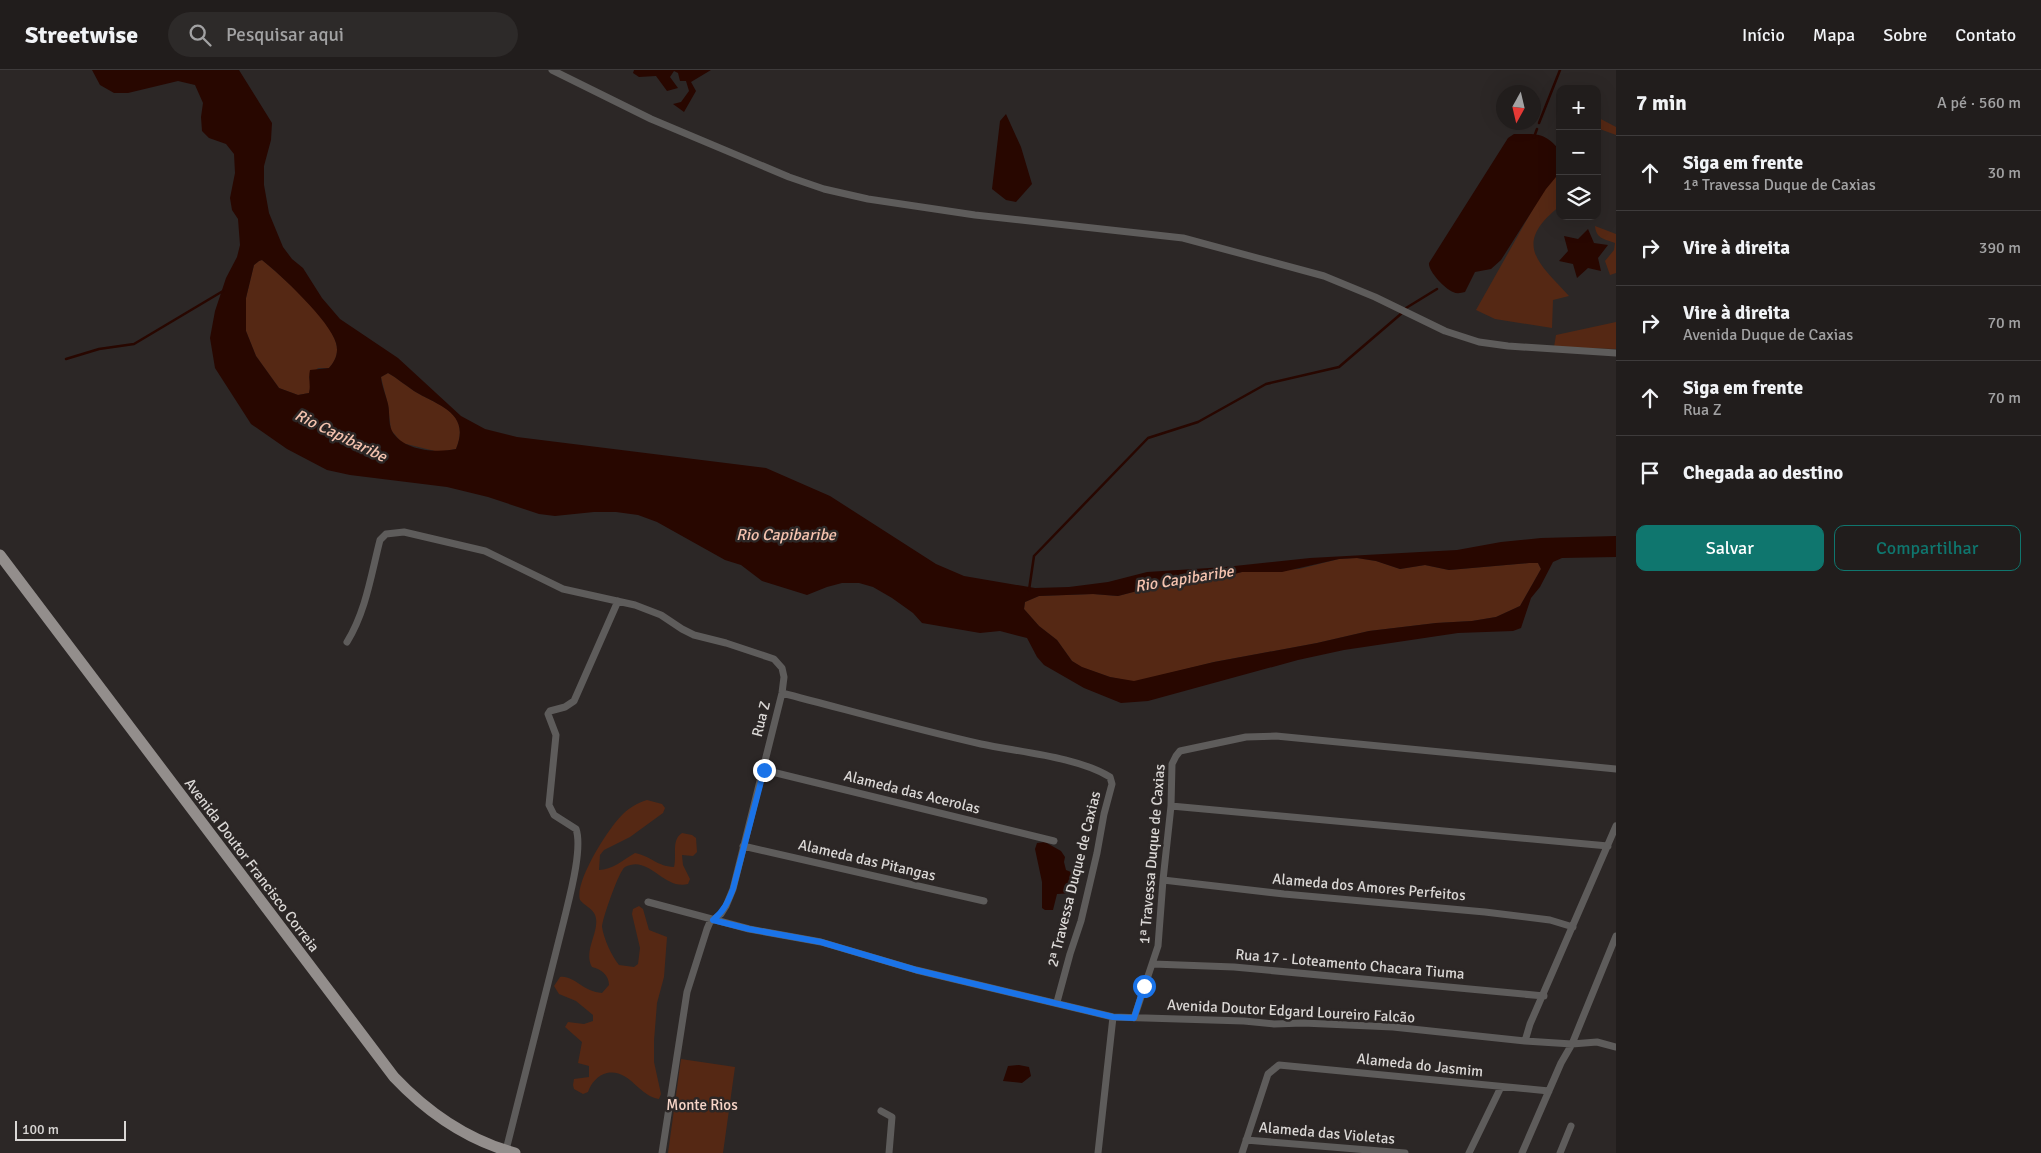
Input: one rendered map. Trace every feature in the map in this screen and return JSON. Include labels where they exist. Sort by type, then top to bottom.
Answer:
[{"type":"main road","name":"Avenida Doutor Francisco Correia","points":[[0,555],[390,1072],[413,1097],[440,1118],[465,1134],[510,1152]]},
{"type":"street","points":[[552,70],[651,119],[790,177],[824,189],[868,200],[975,215],[1183,238],[1324,276],[1375,296],[1445,331],[1479,342],[1508,346],[1616,353]]},
{"type":"street","points":[[347,642],[357,626],[363,611],[380,540],[386,534],[392,533],[417,535],[485,552],[563,590],[618,601],[574,701],[565,707],[550,711],[548,714],[556,735],[549,805],[554,815],[576,830],[578,838],[572,884],[510,1152]]},
{"type":"street","name":"Rua Z","points":[[618,601],[636,605],[661,615],[682,630],[694,635],[726,643],[774,659],[782,668],[784,677],[782,694],[740,868],[726,906],[706,929],[687,992],[662,1153]]},
{"type":"street","name":"2ª Travessa Duque de Caxias","points":[[782,694],[936,734],[1064,760],[1097,770],[1110,777],[1112,784],[1081,922],[1057,1002]]},
{"type":"street","name":"1ª Travessa Duque de Caxias","points":[[1134,1018],[1158,946],[1171,806],[1172,764],[1180,751],[1246,737],[1276,736],[1616,769]]},
{"type":"street","name":"Alameda das Acerolas","points":[[764,770],[1054,841]]},
{"type":"street","points":[[1171,806],[1608,846]]},
{"type":"street","points":[[1525,1041],[1530,1024],[1544,996],[1616,826]]},
{"type":"street","name":"Alameda das Pitangas","points":[[744,846],[984,901]]},
{"type":"street","name":"Alameda dos Amores Perfeitos","points":[[1163,880],[1284,894],[1485,912],[1550,920],[1573,927]]},
{"type":"street","name":"Avenida Doutor Edgard Loureiro Falcão","points":[[648,902],[749,929],[821,942],[916,970],[1057,1002],[1113,1017],[1393,1027],[1525,1041],[1572,1044],[1597,1042],[1616,1046]]},
{"type":"street","points":[[1522,1153],[1561,1063],[1572,1044],[1616,936]]},
{"type":"street","name":"Rua 17 - Loteamento Chacara Tiuma","points":[[1153,964],[1234,967],[1544,996]]},
{"type":"street","points":[[1098,1153],[1113,1017]]},
{"type":"street","name":"Alameda do Jasmim","points":[[1246,1140],[1268,1074],[1276,1066],[1287,1065],[1550,1091]]},
{"type":"street","points":[[1469,1153],[1501,1087]]},
{"type":"street","points":[[881,1111],[892,1117],[889,1153]]},
{"type":"street","points":[[1560,1153],[1571,1126]]},
{"type":"street","points":[[1242,1153],[1246,1140]]},
{"type":"street","name":"Alameda das Violetas","points":[[1246,1140],[1405,1153]]},
{"type":"green space","points":[[1601,119],[1616,127],[1616,135],[1601,129]]},
{"type":"green space","points":[[1556,168],[1556,209],[1545,219],[1537,231],[1534,242],[1535,252],[1540,263],[1569,296],[1553,300],[1552,328],[1495,319],[1476,310]]},
{"type":"green space","points":[[1595,226],[1616,234],[1616,273],[1610,275],[1605,261],[1614,250],[1615,243],[1599,236]]},
{"type":"green space","points":[[262,260],[293,287],[316,311],[332,333],[336,343],[337,354],[331,366],[329,368],[318,368],[309,377],[311,385],[309,393],[298,395],[279,388],[256,356],[246,331],[246,298],[254,265]]},
{"type":"green space","points":[[1616,322],[1616,349],[1554,347],[1556,335]]},
{"type":"green space","points":[[388,373],[414,391],[442,406],[456,418],[460,436],[456,449],[439,452],[402,443],[391,430],[388,405],[381,377]]},
{"type":"green space","points":[[1357,558],[1376,561],[1400,569],[1425,565],[1449,570],[1538,563],[1541,569],[1520,606],[1496,617],[1369,631],[1317,643],[1214,662],[1134,682],[1110,677],[1081,667],[1072,661],[1057,640],[1039,626],[1024,609],[1025,602],[1039,596],[1093,594],[1118,596],[1183,579],[1215,579],[1242,572],[1299,569],[1339,559]]},
{"type":"green space","points":[[647,800],[662,804],[665,808],[663,813],[630,837],[604,850],[600,855],[599,870],[613,866],[635,853],[663,865],[674,867],[675,844],[679,836],[682,833],[696,838],[697,852],[693,856],[682,855],[683,865],[690,879],[688,884],[671,882],[641,865],[634,864],[625,867],[615,885],[602,927],[608,947],[619,965],[634,967],[638,964],[640,948],[632,914],[633,909],[639,906],[643,909],[649,930],[667,937],[664,977],[657,1003],[654,1041],[654,1062],[661,1094],[659,1099],[652,1097],[622,1075],[607,1073],[598,1078],[588,1092],[583,1094],[574,1089],[574,1079],[589,1077],[589,1066],[578,1063],[582,1042],[565,1027],[568,1022],[584,1024],[593,1021],[593,1015],[576,1001],[559,994],[554,986],[560,977],[570,979],[595,992],[602,993],[609,985],[606,975],[592,967],[590,960],[589,954],[596,919],[593,911],[580,900],[582,881],[594,855],[617,821],[631,807]]},
{"type":"green space","name":"Monte Rios","points":[[681,1059],[735,1067],[723,1153],[668,1153]]},
{"type":"water","name":"Rio Capibaribe","points":[[92,70],[239,70],[272,123],[271,140],[264,166],[264,185],[269,213],[283,247],[292,259],[303,268],[322,298],[340,319],[398,358],[461,416],[485,429],[517,437],[766,468],[830,496],[936,564],[964,576],[1035,588],[1069,587],[1108,582],[1147,572],[1225,567],[1310,558],[1457,550],[1501,542],[1541,538],[1616,536],[1616,557],[1562,558],[1553,562],[1540,587],[1531,598],[1521,628],[1513,631],[1458,633],[1344,650],[1298,660],[1148,701],[1121,703],[1084,688],[1044,665],[1037,657],[1027,638],[1000,631],[980,633],[922,623],[913,613],[892,598],[873,587],[859,583],[842,583],[807,595],[762,581],[741,565],[725,560],[657,522],[638,515],[616,512],[555,516],[539,514],[488,497],[447,487],[350,475],[327,470],[287,449],[251,424],[215,368],[210,338],[215,311],[240,245],[238,219],[232,210],[230,198],[235,173],[234,154],[226,144],[209,138],[202,131],[203,103],[195,85],[178,81],[128,93],[114,93],[100,85]],"holes":[[[262,260],[281,276],[315,311],[325,323],[336,343],[336,357],[329,368],[310,370],[309,393],[298,395],[279,388],[256,356],[246,331],[246,298],[254,265]],[[388,373],[450,412],[456,419],[459,427],[460,437],[456,449],[439,451],[421,449],[412,447],[397,438],[391,428],[388,404],[381,377]],[[1357,558],[1376,561],[1400,569],[1425,565],[1449,570],[1529,563],[1538,563],[1541,569],[1520,606],[1496,617],[1369,631],[1317,643],[1214,662],[1134,681],[1110,677],[1082,667],[1072,661],[1057,640],[1039,626],[1024,609],[1025,602],[1039,596],[1093,594],[1118,596],[1183,579],[1215,579],[1242,572],[1282,572],[1339,559]]]},
{"type":"water","points":[[634,70],[711,70],[691,82],[696,91],[684,112],[673,104],[681,102],[689,91],[686,81],[680,81],[678,73],[674,71],[670,77],[678,88],[667,91],[656,76],[639,77],[633,73]]},
{"type":"water","points":[[1006,114],[1021,147],[1032,184],[1016,202],[1006,200],[992,189],[1000,121]]},
{"type":"water","points":[[1514,134],[1535,134],[1549,140],[1556,146],[1556,177],[1546,189],[1501,260],[1491,269],[1475,272],[1465,292],[1454,293],[1438,279],[1431,270],[1429,263],[1508,138]]},
{"type":"water","points":[[1588,229],[1594,243],[1608,245],[1598,258],[1601,271],[1588,268],[1577,278],[1573,264],[1559,261],[1568,251],[1564,236],[1578,239]]},
{"type":"water","points":[[1045,842],[1061,851],[1065,857],[1066,870],[1078,875],[1080,880],[1074,893],[1057,894],[1053,910],[1042,908],[1042,882],[1035,849],[1037,843]]},
{"type":"water","points":[[1019,1065],[1029,1067],[1031,1076],[1022,1083],[1003,1081],[1008,1066]]},
{"type":"waterway","points":[[1541,118],[1560,70]]},
{"type":"waterway","points":[[1534,137],[1537,130]]},
{"type":"waterway","points":[[1406,308],[1437,289]]},
{"type":"waterway","points":[[66,359],[99,349],[134,344],[223,291]]},
{"type":"waterway","points":[[1029,590],[1034,556],[1148,438],[1198,422],[1266,384],[1339,367],[1402,313]]},
{"type":"route","points":[[764,770],[733,889],[721,914],[713,920],[776,935],[821,942],[916,970],[1057,1002],[1113,1017],[1134,1018],[1144,986]]}]
